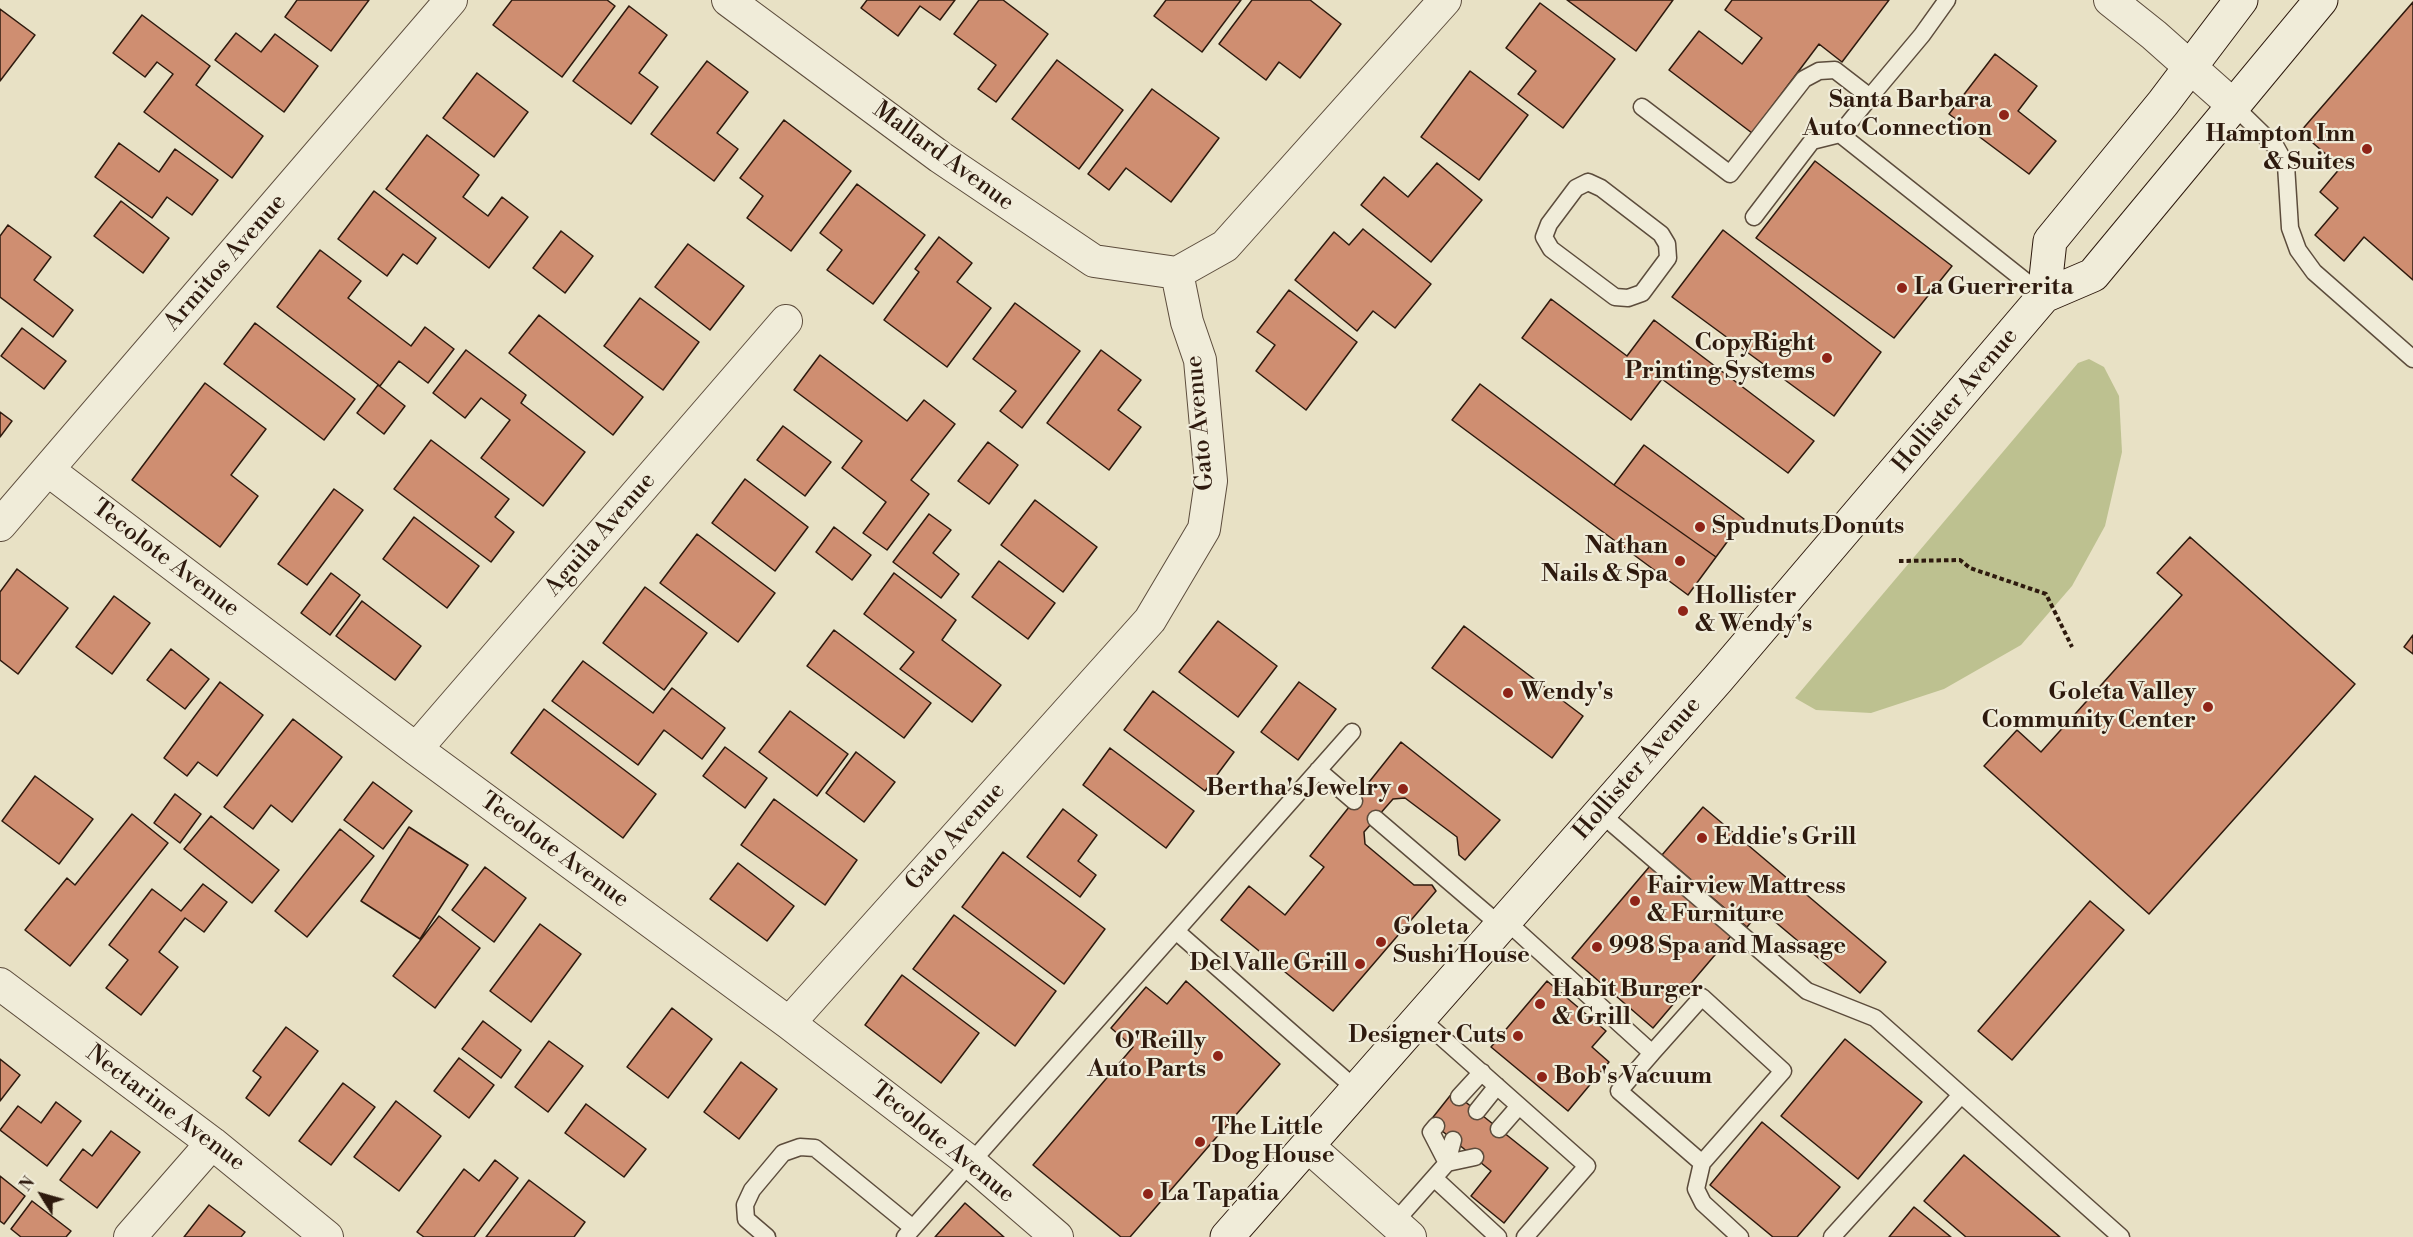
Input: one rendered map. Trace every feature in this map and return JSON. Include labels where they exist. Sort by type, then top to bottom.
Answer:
[{"type":"main road","points":[[2044,296],[2050,241],[2190,68],[2241,0]]},
{"type":"main road","name":"Hollister Avenue","points":[[1227,1237],[1600,813],[2044,296],[2093,274],[2320,0]]},
{"type":"street","name":"Armitos Avenue","points":[[0,525],[451,0]]},
{"type":"street","name":"Mallard Avenue","points":[[728,0],[940,157],[1094,261],[1177,273]]},
{"type":"street","points":[[1177,273],[1226,246],[1444,0]]},
{"type":"street","points":[[2110,0],[2234,106]]},
{"type":"street","name":"Gato Avenue","points":[[789,1023],[1150,620],[1204,530],[1211,481],[1200,360],[1187,322],[1177,273]]},
{"type":"street","name":"Aguila Avenue","points":[[416,749],[786,321]]},
{"type":"street","name":"Tecolote Avenue","points":[[48,470],[416,749],[789,1023],[970,1162],[1056,1237]]},
{"type":"street","name":"Nectarine Avenue","points":[[0,984],[212,1143],[327,1237]]},
{"type":"street","points":[[130,1237],[212,1143]]},
{"type":"street","points":[[1308,1146],[1402,1230]]},
{"type":"lane","points":[[1754,217],[1812,141],[1840,134],[1922,35],[1947,0]]},
{"type":"lane","points":[[1642,107],[1730,174],[1804,79],[1819,71],[1835,70],[1870,97]]},
{"type":"lane","points":[[2234,106],[2276,147],[2286,165],[2290,228],[2298,250],[2314,272],[2413,359]]},
{"type":"lane","points":[[1840,134],[2044,296]]},
{"type":"lane","points":[[1588,182],[1601,188],[1661,234],[1667,244],[1668,258],[1642,294],[1628,298],[1615,297],[1551,249],[1544,237],[1549,224],[1576,188],[1588,182]]},
{"type":"lane","points":[[767,1237],[746,1219],[745,1205],[752,1190],[783,1153],[800,1147],[815,1148],[909,1233],[1352,732]]},
{"type":"lane","points":[[1318,770],[1354,801]]},
{"type":"lane","points":[[1600,813],[1807,991],[1875,1018],[2121,1237]]},
{"type":"lane","points":[[1376,819],[1503,923],[1652,1053]]},
{"type":"lane","points":[[1176,931],[1356,1090]]},
{"type":"lane","points":[[1702,1163],[1619,1091],[1702,997],[1783,1071],[1702,1163],[1696,1189],[1703,1203],[1740,1237]]},
{"type":"lane","points":[[1420,1018],[1587,1166],[1525,1237]]},
{"type":"lane","points":[[1459,1096],[1482,1072]]},
{"type":"lane","points":[[1477,1111],[1497,1086]]},
{"type":"lane","points":[[1832,1237],[1961,1095]]},
{"type":"lane","points":[[1499,1129],[1519,1106]]},
{"type":"lane","points":[[1436,1126],[1431,1132],[1447,1163]]},
{"type":"lane","points":[[1402,1230],[1434,1178],[1447,1163],[1453,1140]]},
{"type":"lane","points":[[1447,1163],[1475,1157]]},
{"type":"lane","points":[[1434,1178],[1498,1237]]},
{"type":"path","points":[[1899,561],[1960,560],[1970,568],[2046,594],[2072,647]]},
{"type":"green space","points":[[2089,359],[2104,367],[2119,396],[2122,452],[2105,526],[2072,586],[2021,645],[1944,689],[1871,713],[1816,710],[1795,698],[2078,363]]},
{"type":"building","points":[[297,0],[369,0],[331,51],[285,17]]},
{"type":"building","points":[[512,0],[607,0],[615,6],[562,77],[493,25]]},
{"type":"building","points":[[867,0],[955,0],[940,20],[920,6],[898,36],[861,8]]},
{"type":"building","points":[[979,0],[1003,0],[1048,34],[996,102],[978,89],[996,65],[954,34]]},
{"type":"building","points":[[1166,0],[1241,0],[1202,52],[1154,16]]},
{"type":"building","points":[[1252,0],[1310,0],[1341,24],[1300,78],[1279,62],[1266,80],[1219,44]]},
{"type":"building","points":[[1567,0],[1673,0],[1636,51]]},
{"type":"building","points":[[1732,0],[1889,0],[1842,62],[1819,44],[1752,133],[1669,70],[1699,31],[1742,64],[1762,38],[1725,10]]},
{"type":"building","name":"Hampton Inn & Suites","points":[[2413,2],[2413,280],[2364,237],[2344,261],[2315,235],[2338,208],[2320,192],[2341,167],[2300,132]]},
{"type":"building","points":[[1540,3],[1615,59],[1563,128],[1518,94],[1536,71],[1506,48]]},
{"type":"building","points":[[629,6],[667,35],[639,73],[658,87],[631,124],[573,81]]},
{"type":"building","points":[[0,9],[35,35],[0,81]]},
{"type":"building","points":[[142,15],[210,66],[196,85],[263,136],[232,178],[144,112],[173,74],[157,62],[145,77],[113,53]]},
{"type":"building","points":[[236,33],[261,52],[275,34],[318,66],[284,112],[215,60]]},
{"type":"building","points":[[1995,54],[2037,86],[2018,111],[2056,141],[2029,174],[1949,114]]},
{"type":"building","points":[[1057,60],[1123,110],[1079,169],[1012,119]]},
{"type":"building","points":[[707,61],[748,92],[717,133],[738,149],[714,181],[651,134]]},
{"type":"building","points":[[1470,71],[1528,115],[1479,180],[1421,137]]},
{"type":"building","points":[[477,73],[528,112],[494,157],[443,118]]},
{"type":"building","points":[[1152,89],[1219,138],[1171,202],[1126,168],[1109,190],[1088,174]]},
{"type":"building","points":[[784,120],[851,171],[791,251],[747,218],[763,196],[740,178]]},
{"type":"building","points":[[427,135],[479,175],[463,197],[488,216],[502,197],[528,217],[489,268],[386,189]]},
{"type":"building","points":[[119,143],[159,172],[175,149],[218,180],[192,215],[167,197],[152,218],[95,177]]},
{"type":"building","points":[[1815,161],[1952,266],[1894,338],[1756,238]]},
{"type":"building","points":[[1437,163],[1482,200],[1431,262],[1361,205],[1384,177],[1408,197]]},
{"type":"building","points":[[857,184],[925,235],[873,304],[827,270],[842,250],[820,233]]},
{"type":"building","points":[[374,191],[436,238],[417,264],[403,254],[387,276],[338,239]]},
{"type":"building","points":[[121,201],[169,238],[143,273],[94,236]]},
{"type":"building","points":[[8,225],[51,257],[34,280],[73,310],[53,337],[0,297],[0,236]]},
{"type":"building","points":[[1363,229],[1431,284],[1395,328],[1373,311],[1357,331],[1295,280],[1334,232],[1349,245]]},
{"type":"building","points":[[1723,230],[1881,352],[1834,416],[1672,297]]},
{"type":"building","points":[[561,231],[593,256],[565,293],[533,268]]},
{"type":"building","points":[[939,237],[972,263],[957,282],[991,308],[947,367],[884,320],[919,272],[915,269]]},
{"type":"building","points":[[688,244],[744,286],[710,330],[655,287]]},
{"type":"building","points":[[320,250],[361,281],[348,298],[411,346],[425,327],[454,349],[428,383],[399,361],[380,386],[277,307]]},
{"type":"building","points":[[1289,290],[1357,342],[1306,410],[1256,371],[1275,345],[1257,332]]},
{"type":"building","points":[[640,298],[699,342],[663,390],[604,346]]},
{"type":"building","points":[[1551,299],[1627,356],[1654,320],[1814,441],[1788,473],[1662,379],[1631,420],[1522,338]]},
{"type":"building","points":[[1015,303],[1080,351],[1022,428],[1000,411],[1016,391],[973,359]]},
{"type":"building","points":[[539,315],[643,397],[613,435],[509,353]]},
{"type":"building","points":[[255,323],[355,399],[324,440],[224,364]]},
{"type":"building","points":[[22,328],[66,361],[44,389],[1,356]]},
{"type":"building","points":[[466,350],[526,395],[521,403],[585,452],[543,506],[481,458],[510,420],[481,398],[465,418],[433,393]]},
{"type":"building","points":[[1101,350],[1141,380],[1118,410],[1141,427],[1109,470],[1047,423]]},
{"type":"building","points":[[820,355],[907,421],[924,400],[955,424],[911,480],[929,494],[887,550],[863,533],[886,502],[842,468],[862,441],[794,390]]},
{"type":"building","points":[[205,383],[266,429],[231,475],[258,496],[220,547],[132,480]]},
{"type":"building","points":[[1480,384],[1614,485],[1716,557],[1688,595],[1452,420]]},
{"type":"building","points":[[378,385],[405,406],[384,434],[357,413]]},
{"type":"building","points":[[0,412],[12,421],[0,437]]},
{"type":"building","points":[[783,426],[831,462],[805,496],[757,460]]},
{"type":"building","points":[[431,440],[509,499],[495,517],[514,532],[491,562],[394,489]]},
{"type":"building","points":[[988,442],[1018,465],[989,504],[958,481]]},
{"type":"building","points":[[1644,445],[1744,519],[1716,557],[1614,485]]},
{"type":"building","points":[[745,479],[808,527],[775,571],[712,523]]},
{"type":"building","points":[[334,489],[363,510],[307,585],[278,564]]},
{"type":"building","points":[[1035,500],[1097,547],[1063,592],[1001,545]]},
{"type":"building","points":[[929,514],[951,530],[933,553],[959,574],[941,598],[893,562]]},
{"type":"building","points":[[414,517],[479,566],[447,608],[383,559]]},
{"type":"building","points":[[834,527],[871,555],[852,580],[816,552]]},
{"type":"building","points":[[697,534],[775,593],[738,642],[660,583]]},
{"type":"building","name":"Goleta Valley Community Center","points":[[2190,537],[2355,684],[2149,914],[1984,766],[2017,730],[2041,752],[2182,595],[2157,573]]},
{"type":"building","points":[[999,561],[1055,603],[1028,639],[972,597]]},
{"type":"building","points":[[17,569],[68,608],[18,674],[0,660],[0,592]]},
{"type":"building","points":[[331,573],[360,595],[330,635],[301,613]]},
{"type":"building","points":[[894,573],[956,620],[942,640],[1001,685],[972,722],[900,669],[914,652],[864,614]]},
{"type":"building","points":[[645,587],[707,633],[664,690],[603,643]]},
{"type":"building","points":[[114,596],[150,623],[112,674],[76,647]]},
{"type":"building","points":[[362,601],[421,646],[395,680],[336,636]]},
{"type":"building","points":[[1218,621],[1277,666],[1238,717],[1179,672]]},
{"type":"building","points":[[1464,626],[1583,716],[1552,758],[1432,668]]},
{"type":"building","points":[[834,630],[931,703],[904,738],[807,666]]},
{"type":"building","points":[[2413,635],[2413,654],[2404,647]]},
{"type":"building","points":[[171,649],[209,679],[185,709],[147,680]]},
{"type":"building","points":[[583,661],[653,713],[672,688],[725,728],[702,759],[664,730],[638,765],[552,701]]},
{"type":"building","points":[[220,682],[263,715],[217,776],[198,762],[187,776],[164,758]]},
{"type":"building","points":[[1299,682],[1336,709],[1298,760],[1261,732]]},
{"type":"building","points":[[1153,691],[1234,752],[1205,791],[1124,730]]},
{"type":"building","points":[[544,709],[656,794],[623,838],[511,753]]},
{"type":"building","points":[[790,711],[848,754],[817,796],[759,752]]},
{"type":"building","points":[[293,719],[342,757],[292,822],[271,805],[253,829],[224,807]]},
{"type":"building","points":[[1401,742],[1500,820],[1465,860],[1459,855],[1457,837],[1405,798],[1393,799],[1364,832],[1365,844],[1414,885],[1432,885],[1436,891],[1333,1011],[1221,920],[1249,886],[1285,915],[1324,867],[1310,856]]},
{"type":"building","points":[[725,747],[767,778],[745,808],[703,776]]},
{"type":"building","points":[[1110,748],[1194,811],[1166,848],[1083,785]]},
{"type":"building","points":[[856,752],[895,782],[864,822],[826,793]]},
{"type":"building","points":[[35,776],[93,819],[59,864],[2,821]]},
{"type":"building","points":[[373,782],[412,811],[383,849],[344,820]]},
{"type":"building","points":[[175,794],[201,814],[180,843],[154,823]]},
{"type":"building","points":[[774,799],[857,860],[825,905],[741,845]]},
{"type":"building","points":[[1703,807],[1886,962],[1860,993],[1761,910],[1747,927],[1662,855]]},
{"type":"building","points":[[1063,809],[1097,835],[1078,861],[1096,875],[1080,897],[1027,857]]},
{"type":"building","points":[[132,814],[168,843],[70,966],[25,930],[67,878],[75,885]]},
{"type":"building","points":[[211,816],[279,870],[252,903],[184,849]]},
{"type":"building","points":[[409,827],[468,865],[420,939],[361,901]]},
{"type":"building","points":[[340,829],[374,856],[307,937],[275,911]]},
{"type":"building","points":[[1003,852],[1105,929],[1064,984],[962,907]]},
{"type":"building","points":[[738,863],[794,906],[767,941],[710,899]]},
{"type":"building","points":[[1650,866],[1731,936],[1653,1028],[1572,958]]},
{"type":"building","points":[[485,867],[526,898],[494,942],[452,910]]},
{"type":"building","points":[[203,884],[227,902],[204,932],[185,918],[159,952],[178,967],[141,1015],[106,988],[128,960],[109,945],[152,889],[181,911]]},
{"type":"building","points":[[2090,901],[2124,930],[2012,1060],[1978,1031]]},
{"type":"building","points":[[954,915],[1056,991],[1015,1046],[913,969]]},
{"type":"building","points":[[439,916],[480,948],[435,1008],[393,976]]},
{"type":"building","points":[[540,924],[581,954],[531,1022],[490,991]]},
{"type":"building","points":[[902,975],[979,1033],[941,1083],[865,1025]]},
{"type":"building","points":[[1186,981],[1280,1064],[1130,1237],[1121,1237],[1033,1165],[1133,1047],[1111,1028],[1146,987],[1167,1004]]},
{"type":"building","points":[[1547,981],[1606,1031],[1592,1047],[1609,1062],[1568,1111],[1491,1047]]},
{"type":"building","points":[[672,1008],[712,1039],[668,1098],[627,1067]]},
{"type":"building","points":[[483,1021],[521,1050],[501,1078],[462,1049]]},
{"type":"building","points":[[286,1027],[318,1051],[269,1116],[246,1098],[261,1077],[253,1071]]},
{"type":"building","points":[[1845,1039],[1922,1102],[1858,1179],[1781,1116]]},
{"type":"building","points":[[549,1041],[583,1066],[548,1112],[515,1087]]},
{"type":"building","points":[[459,1058],[494,1085],[469,1118],[434,1091]]},
{"type":"building","points":[[0,1059],[20,1075],[0,1101]]},
{"type":"building","points":[[741,1062],[777,1089],[739,1139],[704,1112]]},
{"type":"building","points":[[343,1083],[375,1107],[331,1165],[299,1141]]},
{"type":"building","points":[[1453,1092],[1548,1168],[1504,1223],[1471,1196],[1491,1171],[1430,1121]]},
{"type":"building","points":[[396,1101],[441,1136],[399,1191],[354,1157]]},
{"type":"building","points":[[56,1102],[81,1121],[47,1166],[0,1130],[18,1106],[41,1123]]},
{"type":"building","points":[[586,1104],[646,1149],[624,1177],[565,1133]]},
{"type":"building","points":[[1762,1122],[1840,1187],[1797,1237],[1773,1237],[1710,1185]]},
{"type":"building","points":[[111,1131],[140,1152],[97,1208],[60,1180],[83,1149],[92,1156]]},
{"type":"building","points":[[1964,1155],[2060,1237],[1966,1237],[1924,1201]]},
{"type":"building","points":[[495,1160],[518,1178],[474,1237],[424,1237],[417,1232],[464,1169],[479,1181]]},
{"type":"building","points":[[0,1176],[25,1196],[4,1224],[0,1221]]},
{"type":"building","points":[[529,1180],[585,1222],[574,1237],[486,1237]]},
{"type":"building","points":[[32,1201],[71,1231],[66,1237],[21,1237],[11,1229]]},
{"type":"building","points":[[965,1203],[1004,1237],[935,1237]]},
{"type":"building","points":[[209,1205],[245,1232],[241,1237],[184,1237]]},
{"type":"building","points":[[1914,1207],[1951,1237],[1889,1237]]},
{"type":"place","name":"Santa Barbara Auto Connection","points":[[2004,115]]},
{"type":"place","name":"Hampton Inn & Suites","points":[[2367,149]]},
{"type":"place","name":"La Guerrerita","points":[[1902,288]]},
{"type":"place","name":"CopyRight Printing Systems","points":[[1827,358]]},
{"type":"place","name":"Spudnuts Donuts","points":[[1700,527]]},
{"type":"place","name":"Nathan Nails & Spa","points":[[1680,561]]},
{"type":"place","name":"Hollister & Wendy's","points":[[1683,611]]},
{"type":"place","name":"Wendy's","points":[[1508,693]]},
{"type":"place","name":"Goleta Valley Community Center","points":[[2208,707]]},
{"type":"place","name":"Bertha's Jewelry","points":[[1403,789]]},
{"type":"place","name":"Eddie's Grill","points":[[1702,838]]},
{"type":"place","name":"Fairview Mattress & Furniture","points":[[1635,901]]},
{"type":"place","name":"Goleta Sushi House","points":[[1381,942]]},
{"type":"place","name":"998 Spa and Massage","points":[[1597,947]]},
{"type":"place","name":"Del Valle Grill","points":[[1360,964]]},
{"type":"place","name":"Habit Burger & Grill","points":[[1540,1004]]},
{"type":"place","name":"Designer Cuts","points":[[1518,1036]]},
{"type":"place","name":"O'Reilly Auto Parts","points":[[1218,1056]]},
{"type":"place","name":"Bob's Vacuum","points":[[1542,1077]]},
{"type":"place","name":"The Little Dog House","points":[[1200,1142]]},
{"type":"place","name":"La Tapatia","points":[[1148,1194]]}]
